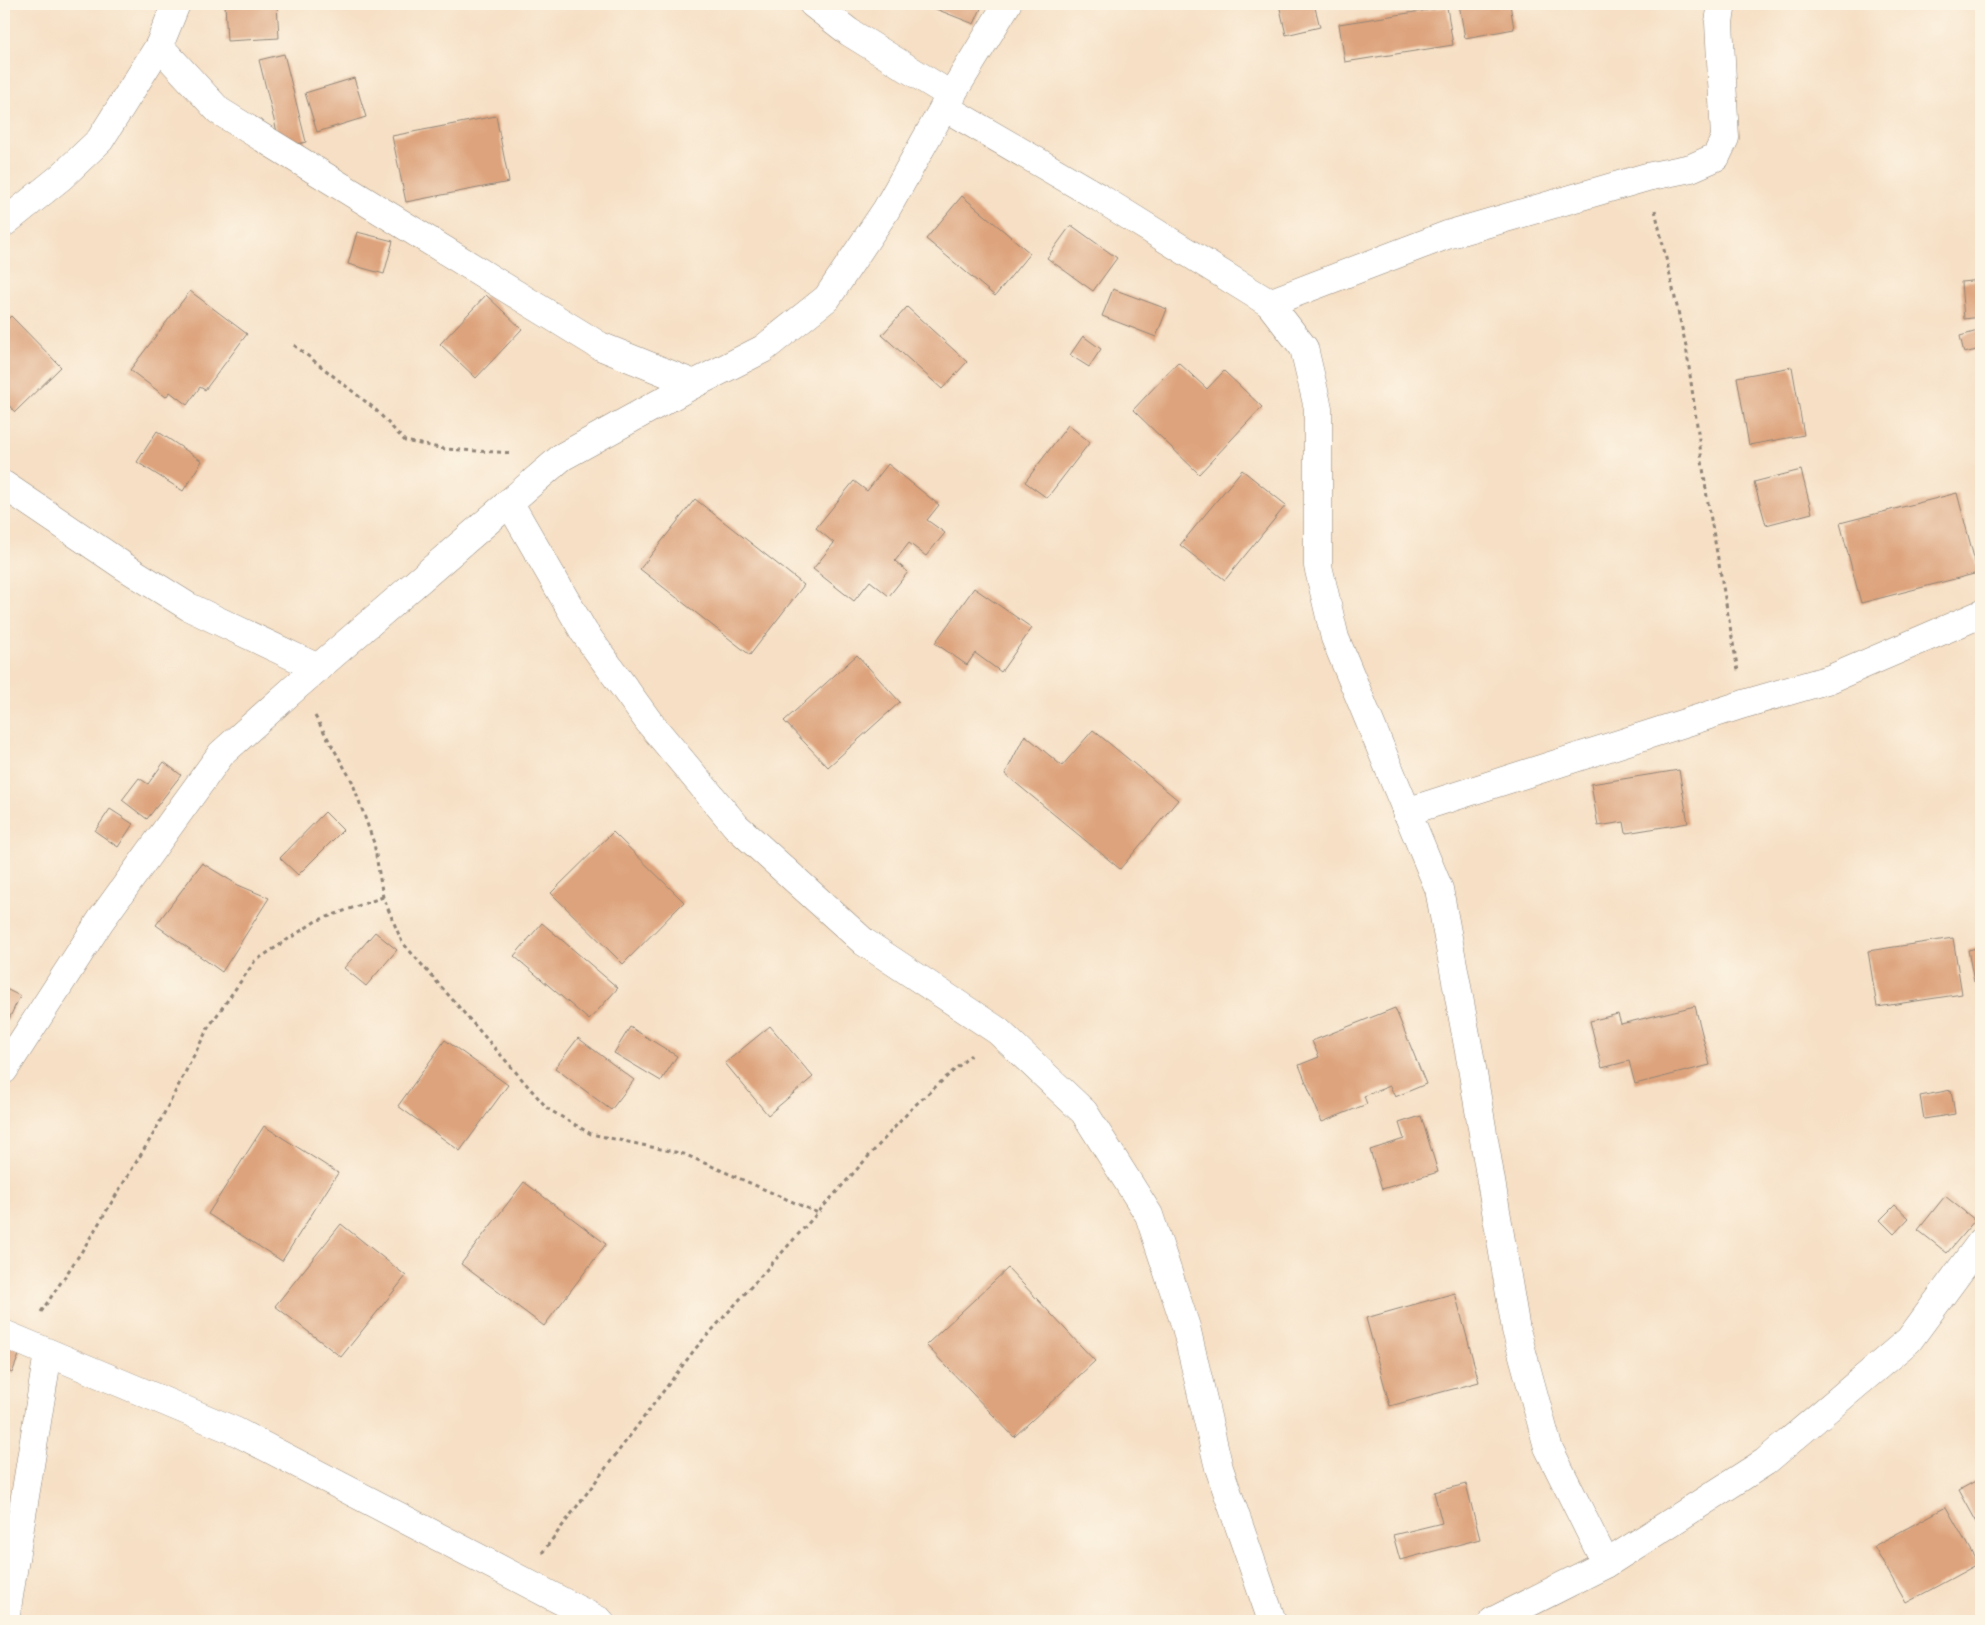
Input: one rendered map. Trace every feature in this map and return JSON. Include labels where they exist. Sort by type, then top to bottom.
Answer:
[{"type":"street","points":[[4,223],[62,177],[100,140],[159,46],[176,4]]},
{"type":"street","points":[[813,4],[849,32],[948,102],[1269,303],[1304,348],[1318,408],[1318,566],[1335,638],[1438,889],[1516,1330],[1548,1447],[1606,1564]]},
{"type":"street","points":[[4,1070],[100,920],[221,754],[308,676],[562,457],[694,384],[763,349],[827,298],[886,210],[1007,4]]},
{"type":"street","points":[[1269,303],[1447,235],[1647,177],[1691,168],[1716,157],[1725,138],[1719,22],[1722,4]]},
{"type":"street","points":[[159,46],[219,111],[600,346],[694,384]]},
{"type":"street","points":[[4,485],[125,567],[189,607],[308,676]]},
{"type":"street","points":[[509,502],[584,632],[649,722],[736,826],[864,942],[998,1031],[1084,1112],[1149,1215],[1186,1327],[1219,1468],[1272,1621]]},
{"type":"street","points":[[1406,812],[1744,704],[1830,679],[1981,614]]},
{"type":"street","points":[[1494,1621],[1606,1564],[1766,1462],[1908,1340],[1981,1242]]},
{"type":"street","points":[[12,1338],[235,1431],[600,1621]]},
{"type":"street","points":[[6,1621],[48,1353]]},
{"type":"path","points":[[1647,177],[1686,346],[1707,497],[1744,704]]},
{"type":"path","points":[[294,345],[375,409],[405,441],[445,449],[562,457]]},
{"type":"path","points":[[308,676],[352,781],[374,842],[383,897],[402,942],[548,1109],[591,1134],[684,1154],[818,1212]]},
{"type":"path","points":[[12,1338],[82,1251],[154,1133],[208,1028],[255,961],[316,921],[383,897]]},
{"type":"path","points":[[522,1581],[695,1349],[913,1107],[998,1031]]},
{"type":"building","points":[[225,4],[277,4],[279,38],[227,41]]},
{"type":"building","points":[[923,4],[983,4],[974,24]]},
{"type":"building","points":[[1279,4],[1314,4],[1320,27],[1286,35]]},
{"type":"building","points":[[1459,4],[1510,4],[1514,29],[1465,38]]},
{"type":"building","points":[[1447,7],[1453,45],[1345,62],[1339,24]]},
{"type":"building","points":[[284,54],[306,142],[281,148],[259,60]]},
{"type":"building","points":[[354,78],[366,117],[317,132],[305,93]]},
{"type":"building","points":[[496,116],[509,182],[406,202],[392,136]]},
{"type":"building","points":[[962,196],[1030,253],[995,296],[926,239]]},
{"type":"building","points":[[1071,225],[1117,258],[1093,291],[1047,258]]},
{"type":"building","points":[[357,232],[393,241],[384,274],[348,264]]},
{"type":"building","points":[[1981,280],[1981,317],[1964,319],[1961,282]]},
{"type":"building","points":[[1113,289],[1167,309],[1156,337],[1102,316]]},
{"type":"building","points":[[190,291],[247,334],[205,390],[200,387],[187,405],[170,392],[166,397],[130,370]]},
{"type":"building","points":[[486,295],[522,329],[476,378],[440,344]]},
{"type":"building","points":[[907,307],[967,362],[942,389],[882,335]]},
{"type":"building","points":[[11,316],[61,367],[15,412],[4,400],[4,323]]},
{"type":"building","points":[[1981,330],[1981,349],[1964,353],[1960,336]]},
{"type":"building","points":[[1083,336],[1101,349],[1089,367],[1070,355]]},
{"type":"building","points":[[1178,362],[1207,389],[1224,371],[1262,407],[1199,474],[1133,410]]},
{"type":"building","points":[[1792,367],[1804,435],[1749,445],[1737,377]]},
{"type":"building","points":[[1068,425],[1090,442],[1047,498],[1025,482]]},
{"type":"building","points":[[157,431],[202,461],[183,491],[137,462]]},
{"type":"building","points":[[888,464],[939,505],[927,520],[945,533],[926,556],[909,543],[895,561],[908,572],[889,596],[870,581],[854,601],[813,569],[834,543],[816,528],[854,481],[867,491]]},
{"type":"building","points":[[1242,470],[1286,505],[1225,580],[1180,545]]},
{"type":"building","points":[[1801,470],[1812,513],[1766,525],[1754,482]]},
{"type":"building","points":[[1957,493],[1978,573],[1861,603],[1840,523]]},
{"type":"building","points":[[695,499],[804,585],[750,655],[640,569]]},
{"type":"building","points":[[974,588],[1032,628],[1001,672],[975,653],[967,665],[935,643]]},
{"type":"building","points":[[857,655],[900,702],[828,767],[784,721]]},
{"type":"building","points":[[1093,730],[1178,800],[1120,869],[1005,774],[1025,735],[1062,766]]},
{"type":"building","points":[[164,762],[181,775],[147,819],[122,800],[139,778],[148,784]]},
{"type":"building","points":[[1679,770],[1688,823],[1626,833],[1624,822],[1598,826],[1591,784]]},
{"type":"building","points":[[110,809],[133,824],[118,847],[95,831]]},
{"type":"building","points":[[325,812],[343,830],[298,875],[280,858]]},
{"type":"building","points":[[613,832],[684,902],[623,964],[551,893]]},
{"type":"building","points":[[202,863],[238,885],[269,898],[222,972],[156,925]]},
{"type":"building","points":[[542,923],[618,988],[589,1020],[514,956]]},
{"type":"building","points":[[375,932],[397,950],[366,986],[344,968]]},
{"type":"building","points":[[1953,938],[1962,994],[1877,1007],[1868,951]]},
{"type":"building","points":[[1981,947],[1981,980],[1974,982],[1968,950]]},
{"type":"building","points":[[4,988],[20,996],[8,1021],[4,1019]]},
{"type":"building","points":[[1695,1006],[1710,1065],[1635,1084],[1629,1061],[1602,1068],[1590,1021],[1618,1014],[1621,1024]]},
{"type":"building","points":[[1395,1008],[1426,1084],[1395,1097],[1390,1086],[1364,1096],[1367,1104],[1322,1122],[1299,1065],[1319,1057],[1312,1041]]},
{"type":"building","points":[[770,1026],[813,1077],[768,1115],[725,1063]]},
{"type":"building","points":[[630,1027],[677,1056],[661,1081],[614,1053]]},
{"type":"building","points":[[578,1038],[634,1080],[611,1110],[555,1068]]},
{"type":"building","points":[[445,1040],[508,1085],[460,1151],[398,1106]]},
{"type":"building","points":[[1951,1090],[1955,1114],[1924,1119],[1920,1096]]},
{"type":"building","points":[[1421,1116],[1438,1172],[1382,1189],[1370,1150],[1404,1139],[1399,1123]]},
{"type":"building","points":[[264,1126],[338,1173],[282,1261],[208,1214]]},
{"type":"building","points":[[524,1182],[606,1244],[544,1326],[461,1264]]},
{"type":"building","points":[[1945,1196],[1975,1220],[1947,1253],[1918,1230]]},
{"type":"building","points":[[1895,1205],[1909,1218],[1894,1234],[1880,1220]]},
{"type":"building","points":[[341,1224],[406,1276],[341,1357],[275,1306]]},
{"type":"building","points":[[1008,1268],[1095,1361],[1014,1437],[926,1345]]},
{"type":"building","points":[[1455,1293],[1479,1382],[1390,1406],[1366,1318]]},
{"type":"building","points":[[4,1343],[21,1350],[12,1373],[4,1369]]},
{"type":"building","points":[[1981,1478],[1981,1530],[1959,1490]]},
{"type":"building","points":[[1466,1484],[1480,1539],[1400,1560],[1393,1535],[1442,1523],[1434,1492]]},
{"type":"building","points":[[1946,1507],[1978,1564],[1906,1603],[1874,1546]]}]
